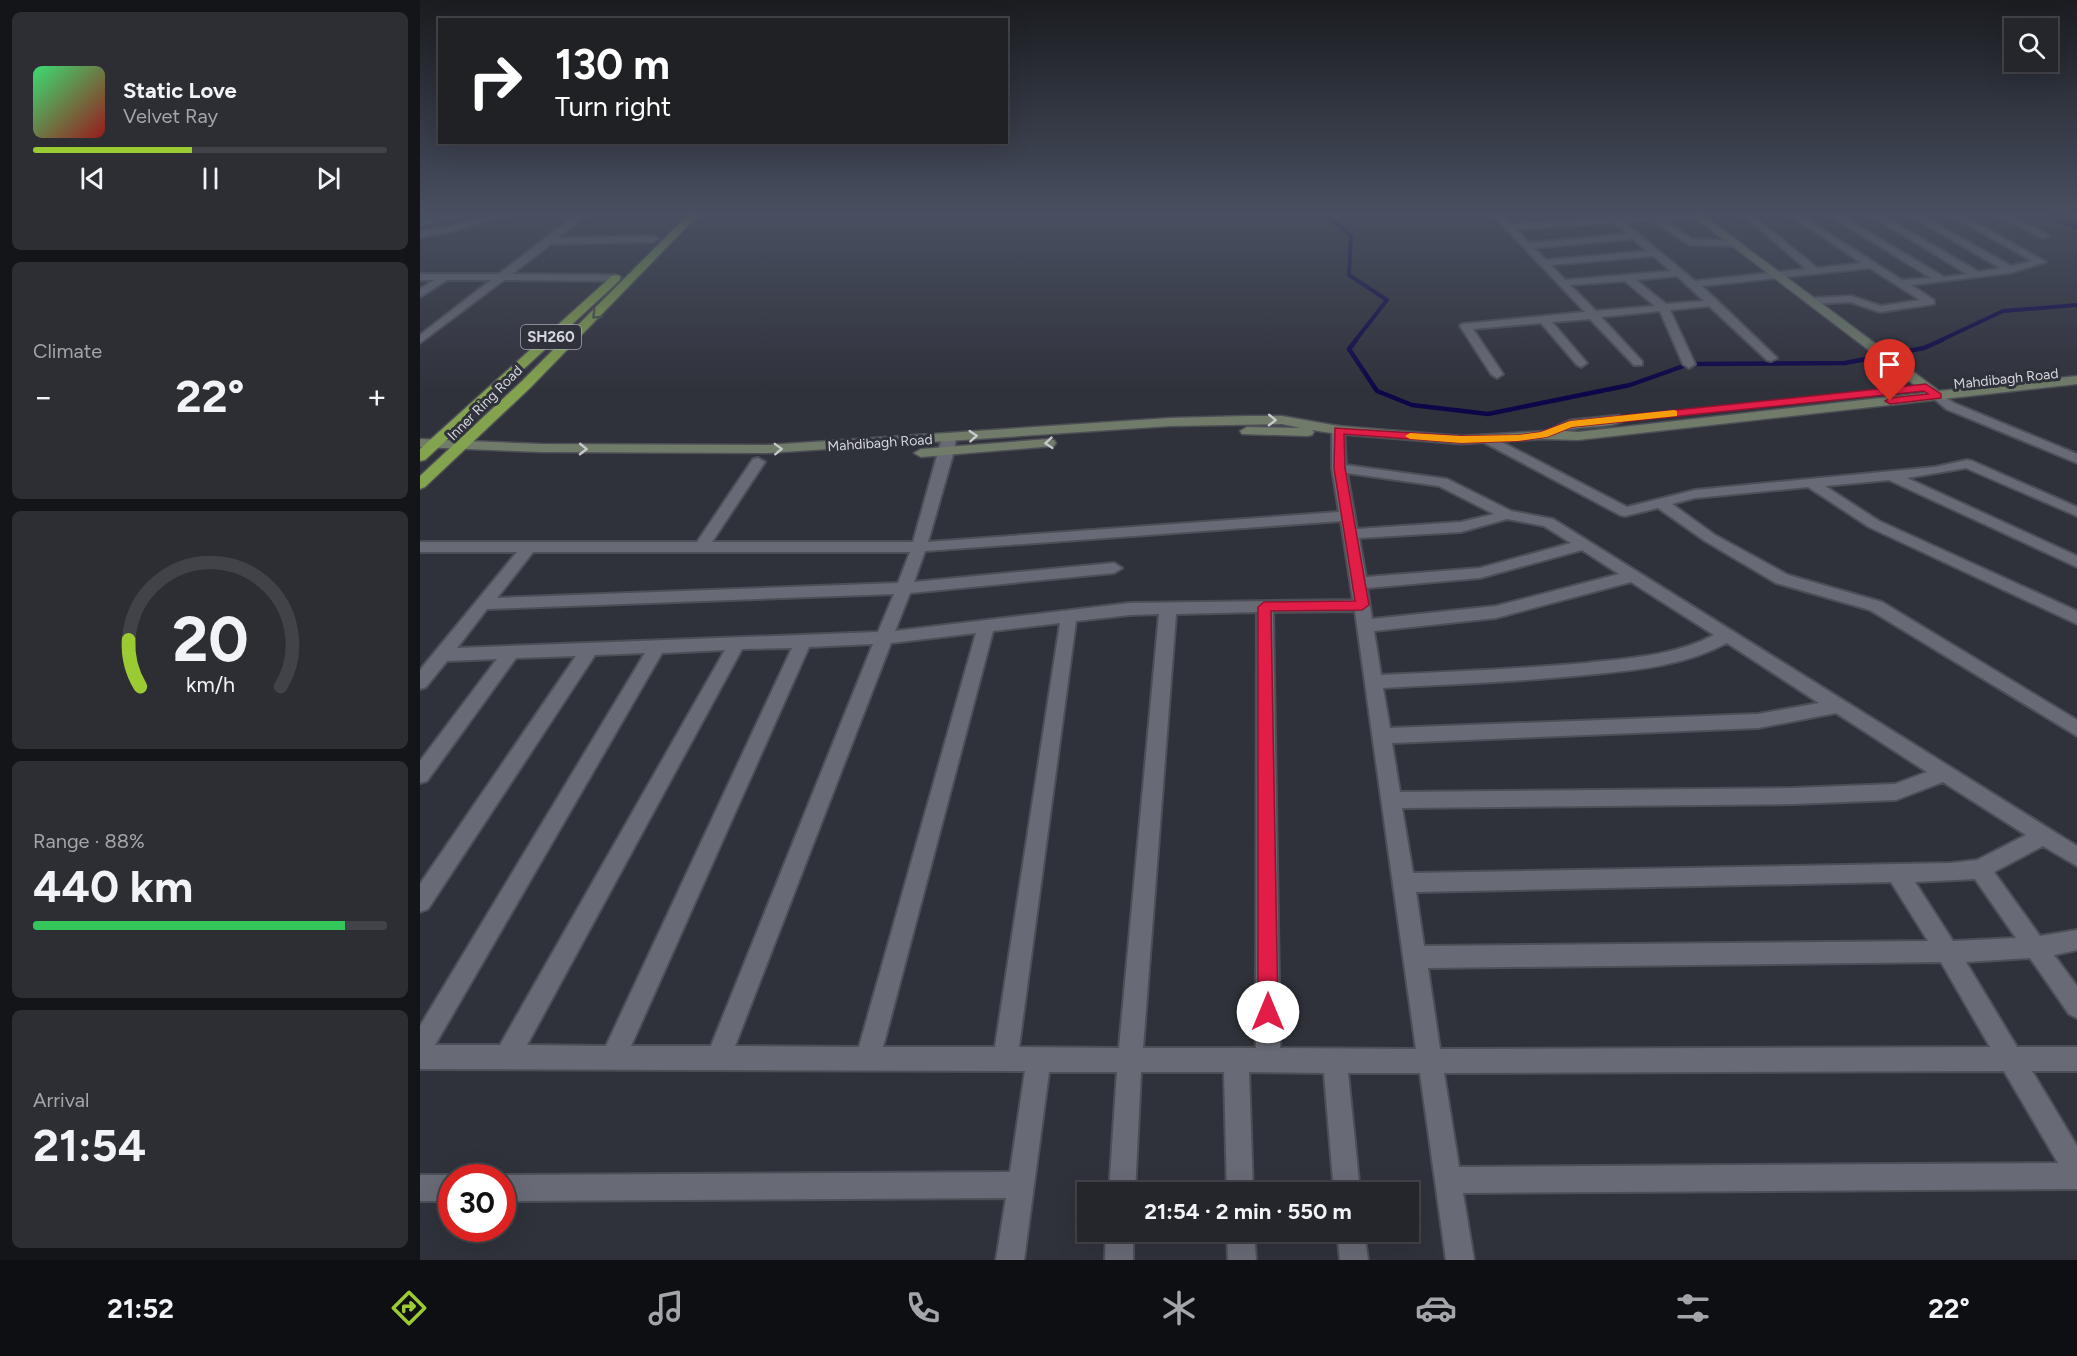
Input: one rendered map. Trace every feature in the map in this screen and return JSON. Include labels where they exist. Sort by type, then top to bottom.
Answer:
[{"type":"highway","name":"Inner Ring Road","points":[[423,451],[622,272]]},
{"type":"highway","name":"Inner Ring Road","points":[[420,484],[452,456],[636,272]]},
{"type":"street","points":[[420,340],[509,272]]},
{"type":"street","points":[[1552,272],[1638,363]]},
{"type":"street","points":[[1773,272],[1950,406],[2077,459]]},
{"type":"street","points":[[1694,284],[1807,272]]},
{"type":"street","points":[[1813,301],[1851,299],[1880,309],[1930,302],[1883,272]]},
{"type":"street","points":[[1927,272],[1941,280]]},
{"type":"street","points":[[1971,272],[1975,274]]},
{"type":"street","points":[[1902,283],[1962,279],[1975,274],[1994,272]]},
{"type":"street","points":[[1562,283],[1680,273],[1771,358]]},
{"type":"street","points":[[420,277],[616,278]]},
{"type":"street","points":[[420,294],[445,277]]},
{"type":"street","points":[[1628,278],[1664,308],[1689,364]]},
{"type":"street","points":[[1497,374],[1466,326],[1712,303]]},
{"type":"street","points":[[1544,319],[1581,363]]},
{"type":"street","name":"Mahdibagh Road","points":[[423,451],[464,444],[541,448],[728,450],[948,445],[1199,432],[1282,433],[1338,430],[1461,440],[1543,435],[1578,436],[2077,372]]},
{"type":"street","name":"Mahdibagh Road","points":[[1931,392],[2077,380]]},
{"type":"street","points":[[1338,430],[1340,468],[1460,1260]]},
{"type":"street","points":[[1490,440],[1625,513],[1695,494],[1935,471],[1967,464],[2077,512]]},
{"type":"street","points":[[718,1058],[904,588],[919,547],[948,445]]},
{"type":"street","name":"Mahdibagh Road","points":[[423,451],[452,456],[568,460],[758,462],[948,445]]},
{"type":"street","points":[[2054,450],[2077,447]]},
{"type":"street","points":[[701,547],[758,462]]},
{"type":"street","points":[[1340,468],[1442,482],[1507,515],[1548,522],[2077,857]]},
{"type":"street","points":[[1891,475],[2077,562]]},
{"type":"street","points":[[1811,483],[1874,524],[2077,618]]},
{"type":"street","points":[[1661,503],[1710,538],[1782,579],[1876,606],[2077,729]]},
{"type":"street","points":[[420,547],[919,547],[1350,525],[1461,527],[1507,515]]},
{"type":"street","points":[[1359,584],[1480,573],[1583,545]]},
{"type":"street","points":[[420,682],[529,547]]},
{"type":"street","points":[[484,604],[904,588],[1114,568]]},
{"type":"street","points":[[1365,626],[1496,612],[1633,576]]},
{"type":"street","points":[[442,655],[883,638],[1130,609],[1362,605]]},
{"type":"street","points":[[1264,607],[1268,1060]]},
{"type":"street","points":[[1123,1182],[1130,1059],[1168,608]]},
{"type":"street","points":[[1005,1059],[1069,616]]},
{"type":"street","points":[[868,1058],[986,626]]},
{"type":"street","points":[[1374,681],[1545,673],[1644,663],[1696,652],[1727,636]]},
{"type":"street","points":[[613,1058],[803,641]]},
{"type":"street","points":[[507,1057],[737,644]]},
{"type":"street","points":[[420,1048],[657,647]]},
{"type":"street","points":[[420,902],[590,649]]},
{"type":"street","points":[[420,775],[510,654]]},
{"type":"street","points":[[1381,736],[1758,721],[1839,706]]},
{"type":"street","points":[[1391,800],[1793,796],[1896,792],[1944,773]]},
{"type":"street","points":[[1402,883],[1897,873],[1980,869],[2044,836]]},
{"type":"street","points":[[1980,869],[2077,1006]]},
{"type":"street","points":[[1897,873],[2077,1171]]},
{"type":"street","points":[[1413,957],[1946,951],[2037,947],[2077,940]]},
{"type":"street","points":[[420,1057],[1236,1060],[2077,1059]]},
{"type":"street","points":[[1010,1260],[1039,1059]]},
{"type":"street","points":[[1236,1060],[1240,1182]]},
{"type":"street","points":[[1335,1060],[1346,1182]]},
{"type":"street","points":[[1447,1180],[2077,1176]]},
{"type":"street","points":[[516,1188],[1021,1185]]},
{"type":"street","points":[[420,1188],[438,1188]]},
{"type":"street","points":[[1119,1260],[1120,1242]]},
{"type":"street","points":[[1241,1242],[1242,1260]]},
{"type":"street","points":[[1352,1242],[1354,1260]]},
{"type":"waterway","points":[[1349,272],[1349,275],[1387,300],[1355,341]]},
{"type":"waterway","points":[[1939,341],[2003,311],[2077,305]]},
{"type":"waterway","points":[[1356,340],[1349,349],[1377,391],[1412,405],[1488,414],[1630,385],[1689,364],[1845,363],[1924,348],[1942,340]]},
{"type":"slow traffic","points":[[1410,436],[1461,440],[1518,438],[1543,435],[1570,424],[1674,413]]},
{"type":"route","points":[[1268,1012],[1264,607],[1362,605],[1340,468],[1338,430],[1461,440],[1490,440],[1543,435],[1570,424],[1926,387],[1937,396],[1890,401]]}]
